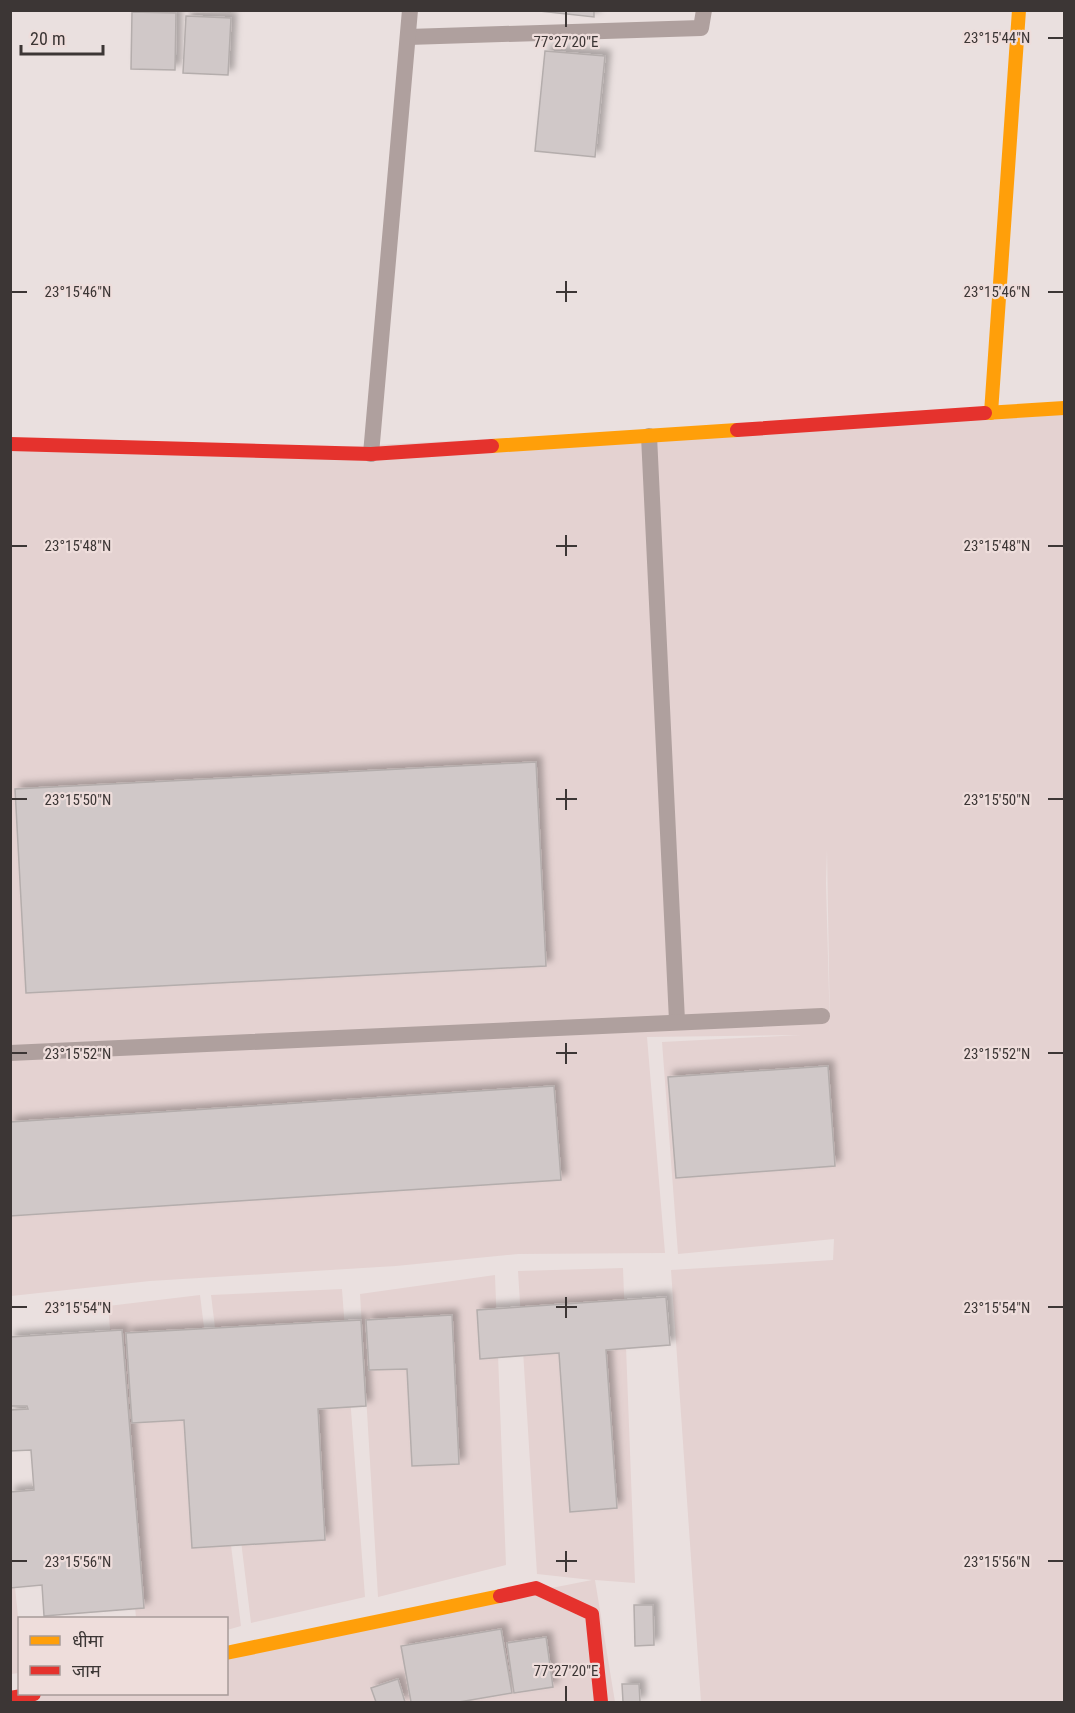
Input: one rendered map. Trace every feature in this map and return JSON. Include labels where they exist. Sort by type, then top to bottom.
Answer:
[{"type":"street","points":[[991,413],[1018,10]]},
{"type":"street","points":[[10,444],[371,454],[1065,408]]},
{"type":"street","points":[[228,1653],[536,1588],[592,1614],[600,1702]]},
{"type":"street","points":[[10,1698],[28,1695]]},
{"type":"lane","points":[[371,454],[410,10]]},
{"type":"lane","points":[[408,37],[701,28],[704,10]]},
{"type":"lane","points":[[649,436],[677,1021]]},
{"type":"lane","points":[[10,1053],[822,1016]]},
{"type":"shaded area","points":[[1064,408],[1064,1702],[701,1702],[671,1270],[833,1260],[834,1239],[678,1254],[662,1042],[801,1035],[647,1037],[665,1253],[518,1254],[396,1266],[150,1281],[11,1296],[11,444],[265,451]],"holes":[[[827,850],[830,1032],[826,883]]]},
{"type":"shaded area","points":[[623,1268],[635,1583],[595,1580],[615,1702],[11,1702],[23,1695],[228,1695],[228,1652],[592,1580],[537,1574],[518,1271]]},
{"type":"shaded area","points":[[495,1275],[506,1565],[378,1597],[360,1294]]},
{"type":"shaded area","points":[[342,1289],[365,1597],[251,1623],[211,1295]]},
{"type":"shaded area","points":[[200,1295],[241,1626],[228,1630],[228,1617],[136,1617],[108,1306]]},
{"type":"shaded area","points":[[10,1540],[18,1617],[18,1673],[11,1674]]},
{"type":"building","points":[[231,10],[231,12],[176,11]]},
{"type":"building","points":[[530,10],[594,10],[594,17]]},
{"type":"building","points":[[132,12],[176,13],[175,70],[131,69]]},
{"type":"building","points":[[186,16],[231,18],[228,75],[183,73]]},
{"type":"building","points":[[545,51],[605,56],[595,157],[535,151]]},
{"type":"building","points":[[536,762],[546,966],[26,993],[15,789]]},
{"type":"building","points":[[828,1066],[835,1166],[676,1178],[668,1077]]},
{"type":"building","points":[[554,1086],[561,1180],[10,1216],[10,1122]]},
{"type":"building","points":[[666,1297],[670,1345],[606,1350],[617,1508],[570,1512],[559,1353],[480,1359],[477,1310]]},
{"type":"building","points":[[452,1315],[459,1464],[412,1466],[407,1369],[369,1370],[366,1320]]},
{"type":"building","points":[[361,1320],[366,1406],[318,1409],[325,1540],[192,1548],[184,1420],[132,1423],[126,1333]]},
{"type":"building","points":[[122,1330],[144,1608],[44,1616],[42,1585],[10,1588],[10,1492],[34,1490],[31,1450],[10,1451],[10,1410],[28,1409],[27,1406],[10,1406],[10,1337]]},
{"type":"building","points":[[634,1605],[653,1605],[654,1645],[635,1646]]},
{"type":"building","points":[[501,1629],[512,1693],[459,1702],[411,1702],[401,1646]]},
{"type":"building","points":[[546,1637],[553,1687],[514,1693],[507,1643]]},
{"type":"building","points":[[398,1679],[405,1702],[376,1702],[371,1688]]},
{"type":"building","points":[[622,1684],[639,1684],[640,1702],[623,1702]]},
{"type":"traffic: slow","points":[[991,413],[1019,10]]},
{"type":"traffic: slow","points":[[985,413],[1064,408]]},
{"type":"traffic: slow","points":[[492,446],[737,430]]},
{"type":"traffic: slow","points":[[228,1653],[500,1596]]},
{"type":"traffic: jam","points":[[737,430],[985,413]]},
{"type":"traffic: jam","points":[[10,444],[371,454],[492,446]]},
{"type":"traffic: jam","points":[[500,1596],[536,1588],[592,1614],[601,1702]]},
{"type":"traffic: jam","points":[[10,1698],[28,1695]]}]
